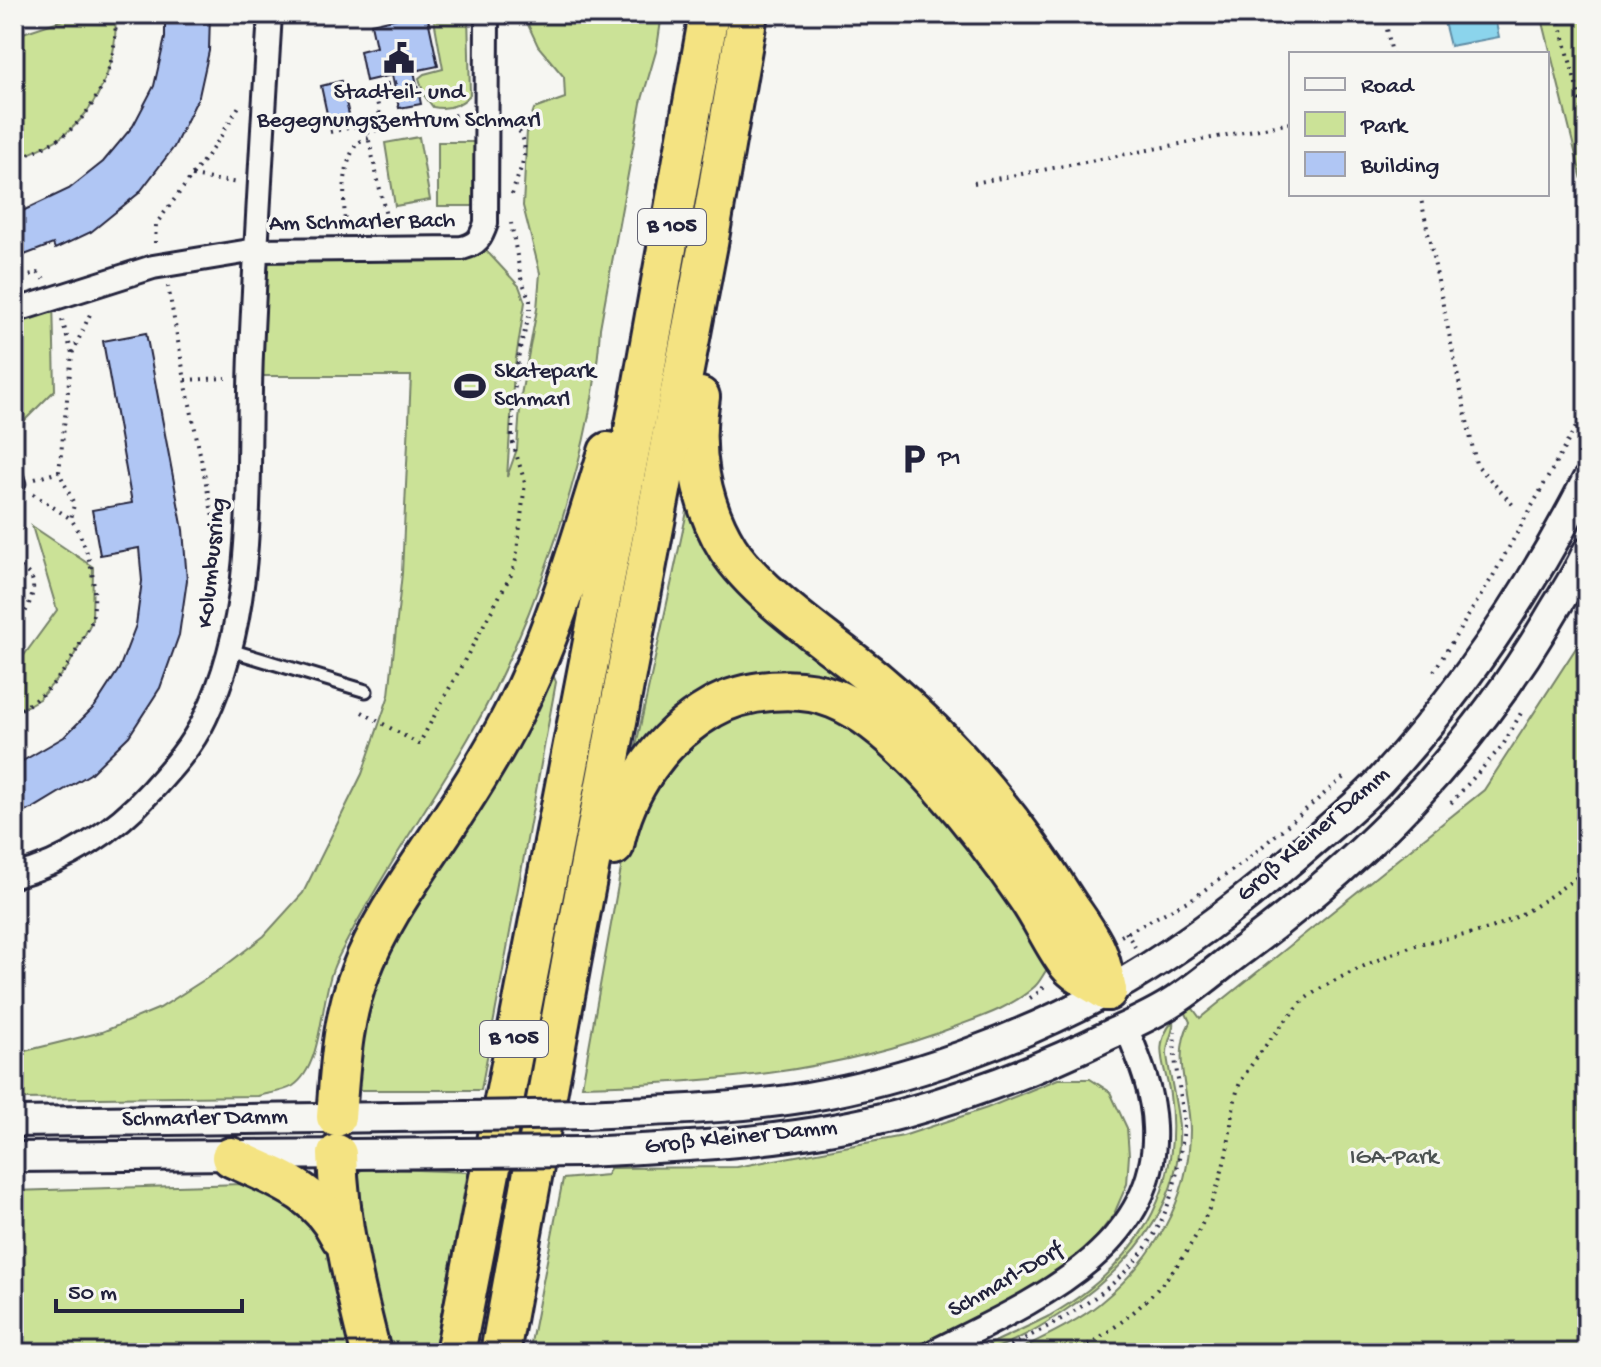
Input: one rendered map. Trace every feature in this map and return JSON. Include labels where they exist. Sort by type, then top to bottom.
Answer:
[{"type":"highway","name":"B 105","points":[[455,1353],[640,399],[709,14]]},
{"type":"highway","name":"B 105","points":[[500,1353],[708,244],[748,14]]},
{"type":"highway","points":[[708,244],[716,294],[697,411],[696,437],[703,491],[719,532],[730,552],[760,586],[880,684],[941,741],[978,781],[1051,878],[1096,950],[1107,991]]},
{"type":"highway","points":[[336,1117],[343,1034],[360,972],[402,892],[464,799],[512,715],[567,578],[612,439],[640,399]]},
{"type":"highway","points":[[571,963],[599,921],[618,823],[639,779],[668,740],[693,719],[715,705],[740,695],[770,690],[833,698],[864,714],[891,735],[973,825],[1027,897],[1069,966],[1107,991]]},
{"type":"highway","points":[[337,1154],[345,1245],[371,1353]]},
{"type":"highway","points":[[231,1157],[291,1185],[313,1199],[331,1218],[345,1245]]},
{"type":"street","name":"Kolumbusring","points":[[14,876],[71,854],[106,834],[137,807],[191,742],[214,698],[230,650],[241,594],[270,14]]},
{"type":"street","name":"Am Schmarler Bach","points":[[256,250],[462,248],[472,246],[481,238],[486,223],[487,14]]},
{"type":"street","points":[[14,311],[159,266],[256,250]]},
{"type":"street","name":"Groß Kleiner Damm","points":[[337,1154],[581,1152],[770,1139],[899,1115],[983,1089],[1055,1061],[1171,1004],[1295,910],[1382,834],[1454,755],[1509,681],[1519,633],[1552,548],[1587,480]]},
{"type":"street","name":"Groß Kleiner Damm","points":[[397,1116],[587,1114],[729,1107],[809,1096],[890,1077],[969,1052],[1107,991],[1163,958],[1258,889],[1379,782],[1441,710],[1519,633],[1587,552]]},
{"type":"street","points":[[1107,991],[1126,1027]]},
{"type":"street","name":"Schmarl-Dorf","points":[[931,1353],[1050,1292],[1083,1267],[1112,1239],[1132,1211],[1146,1183],[1154,1128],[1145,1073],[1126,1027]]},
{"type":"street","points":[[337,1154],[370,1125],[397,1116]]},
{"type":"street","name":"Schmarler Damm","points":[[14,1122],[397,1116]]},
{"type":"street","points":[[336,1117],[337,1154]]},
{"type":"street","name":"Schmarler Damm","points":[[14,1157],[337,1154]]},
{"type":"lane","points":[[14,467],[16,490]]},
{"type":"lane","points":[[230,650],[366,691]]},
{"type":"path","points":[[14,160],[64,135],[85,115],[105,81],[117,37],[115,14]]},
{"type":"path","points":[[1384,14],[1392,52]]},
{"type":"path","points":[[1558,14],[1587,128]]},
{"type":"path","points":[[383,129],[374,87],[397,82]]},
{"type":"path","points":[[222,563],[159,266],[156,224],[218,141],[242,101]]},
{"type":"path","points":[[345,249],[347,167],[355,145],[383,129],[486,109],[514,124],[522,134],[525,160],[510,204]]},
{"type":"path","points":[[974,183],[1289,123]]},
{"type":"path","points":[[330,132],[357,126],[368,135],[393,248]]},
{"type":"path","points":[[192,176],[260,186]]},
{"type":"path","points":[[1420,196],[1476,464],[1514,506]]},
{"type":"path","points":[[362,712],[419,744],[511,575],[516,560],[525,483],[512,440],[513,402],[530,301],[521,278],[511,212]]},
{"type":"path","points":[[71,519],[74,504],[59,472],[72,354],[105,281]]},
{"type":"path","points":[[53,298],[72,354]]},
{"type":"path","points":[[185,380],[250,377]]},
{"type":"path","points":[[1427,683],[1493,576],[1587,407]]},
{"type":"path","points":[[16,490],[59,472]]},
{"type":"path","points":[[14,713],[39,699],[68,667],[92,621],[93,567],[71,519],[16,490]]},
{"type":"path","points":[[14,563],[31,576],[34,587],[24,617],[14,632]]},
{"type":"path","points":[[1126,932],[1193,898],[1244,862],[1350,773]]},
{"type":"path","points":[[1074,1353],[1133,1315],[1191,1249],[1210,1209],[1226,1159],[1238,1085],[1306,998],[1328,983],[1418,944],[1493,927],[1527,911],[1587,870]]},
{"type":"path","points":[[1029,998],[1042,990],[1045,981]]},
{"type":"path","points":[[597,1353],[599,1339]]},
{"type":"green space","points":[[80,14],[115,14],[114,48],[97,96],[77,124],[64,135],[14,160],[14,36]]},
{"type":"green space","points":[[433,14],[468,14],[470,95],[458,104],[444,108],[433,107],[424,95],[419,78],[443,69]]},
{"type":"green space","points":[[523,14],[662,14],[657,48],[641,103],[600,328],[586,430],[572,485],[536,594],[492,695],[377,887],[339,957],[329,983],[310,1064],[303,1077],[293,1086],[258,1096],[20,1099],[14,1091],[14,1056],[17,1053],[102,1032],[160,1008],[221,969],[264,936],[303,893],[362,774],[389,695],[402,573],[411,376],[261,376],[267,261],[482,246],[519,286],[525,302],[514,371],[507,477],[517,449],[521,395],[537,309],[540,273],[523,206],[527,130],[534,109],[565,98],[564,77],[538,46]]},
{"type":"green space","points":[[1541,14],[1587,14],[1587,200]]},
{"type":"green space","points":[[419,137],[430,200],[395,206],[385,143]]},
{"type":"green space","points":[[438,142],[474,142],[474,206],[438,206]]},
{"type":"green space","points":[[53,298],[55,390],[14,431],[14,311]]},
{"type":"green space","points":[[691,493],[905,731],[718,687],[671,711],[635,750]]},
{"type":"green space","points":[[32,526],[93,567],[92,621],[68,667],[39,699],[14,713],[14,669],[57,610]]},
{"type":"green space","name":"IGA-Park","points":[[1587,631],[1587,1353],[1013,1353],[1099,1304],[1136,1268],[1165,1227],[1183,1181],[1188,1156],[1190,1130],[1182,1048],[1190,1022],[1185,1011],[1191,1006],[1200,1018],[1484,790]]},
{"type":"green space","points":[[554,677],[556,682],[481,1090],[355,1090],[356,1034],[385,951],[548,678]]},
{"type":"green space","points":[[786,706],[831,716],[879,744],[1002,886],[1051,965],[1038,983],[1016,1001],[912,1042],[866,1055],[725,1078],[582,1086],[627,835],[673,752],[741,711]]},
{"type":"green space","points":[[1173,1021],[1167,1055],[1179,1127],[1178,1157],[1160,1212],[1127,1258],[1084,1297],[1018,1339],[972,1353],[1049,1316],[1079,1297],[1128,1251],[1146,1225],[1160,1196],[1169,1165],[1172,1131],[1170,1095],[1161,1048],[1166,1030]]},
{"type":"green space","points":[[1058,1079],[1090,1079],[1110,1092],[1127,1128],[1127,1184],[1114,1214],[1082,1257],[1055,1277],[912,1353],[529,1353],[563,1179],[607,1175],[610,1168],[737,1167],[903,1136],[987,1108]]},
{"type":"green space","points":[[367,1168],[468,1172],[434,1353],[382,1353],[351,1180],[357,1172]]},
{"type":"green space","points":[[264,1185],[329,1236],[359,1353],[14,1353],[14,1191]]},
{"type":"water","points":[[1448,14],[1494,14],[1499,37],[1450,46],[1443,18]]},
{"type":"building","points":[[165,14],[210,14],[209,51],[199,96],[174,147],[139,193],[91,232],[55,249],[53,244],[14,259],[14,215],[69,189],[103,162],[133,126],[154,86],[165,38]]},
{"type":"building","name":"Stadteil- und Begegnungszentrum Schmarl","points":[[407,14],[427,14],[438,66],[414,71],[421,104],[399,108],[392,75],[366,81],[360,51],[376,47],[371,24]]},
{"type":"building","points":[[341,81],[350,119],[329,123],[321,86]]},
{"type":"building","points":[[146,333],[183,530],[187,580],[179,635],[160,688],[129,736],[90,774],[32,809],[14,814],[14,766],[64,737],[95,706],[119,669],[136,625],[142,581],[139,548],[100,555],[92,510],[132,503],[103,341]]},
{"type":"place","name":"Stadteil- und Begegnungszentrum Schmarl","points":[[399,58]]},
{"type":"place","name":"Skatepark Schmarl","points":[[470,386]]},
{"type":"place","name":"P1","points":[[914,459]]}]
